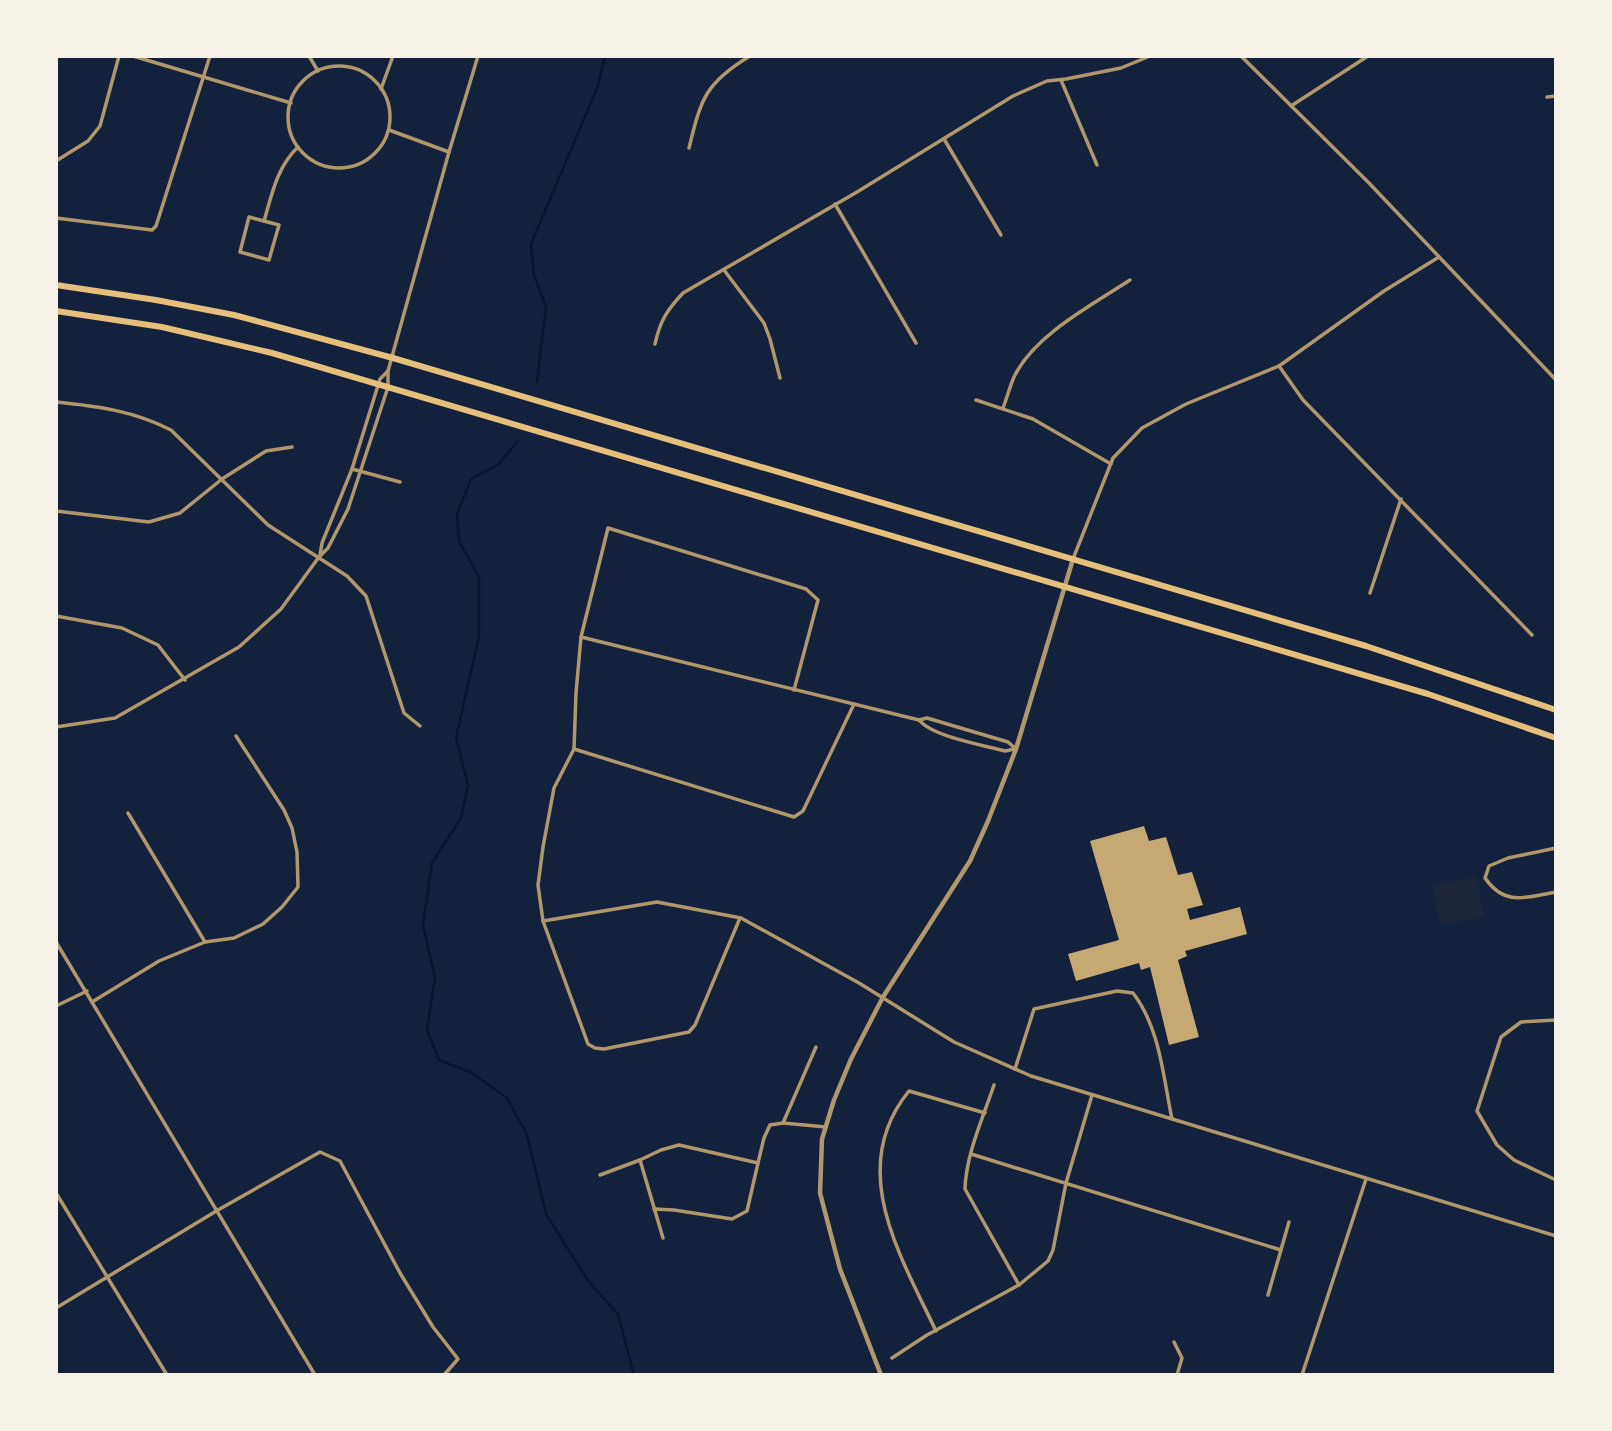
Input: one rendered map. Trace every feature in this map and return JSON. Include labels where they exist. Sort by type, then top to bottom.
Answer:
[{"type":"highway","points":[[56,285],[234,315],[393,358],[1366,646],[1556,710]]},
{"type":"highway","points":[[56,312],[162,327],[217,339],[379,384],[1428,694],[1556,738]]},
{"type":"street","points":[[56,161],[88,141],[100,126],[119,56]]},
{"type":"street","points":[[133,56],[291,103]]},
{"type":"street","points":[[56,218],[152,230],[156,226],[210,56]]},
{"type":"street","points":[[309,56],[318,71]]},
{"type":"street","points":[[381,89],[393,56]]},
{"type":"street","points":[[56,727],[115,718],[239,647],[281,609],[328,548],[348,509],[388,387],[388,371],[478,56]]},
{"type":"street","points":[[689,148],[699,109],[707,92],[715,80],[750,56]]},
{"type":"street","points":[[655,344],[659,323],[683,293],[1013,96],[1047,81],[1121,68],[1150,56]]},
{"type":"street","points":[[1241,56],[1556,380]]},
{"type":"street","points":[[1291,106],[1368,56]]},
{"type":"street","points":[[329,67],[348,67],[368,75],[381,89],[386,96],[389,130],[380,148],[367,160],[348,168],[329,167],[318,163],[298,147],[290,127],[291,103],[304,80],[329,67]]},
{"type":"street","points":[[1061,80],[1097,165]]},
{"type":"street","points":[[1547,97],[1556,96]]},
{"type":"street","points":[[389,130],[449,152]]},
{"type":"street","points":[[944,139],[1001,235]]},
{"type":"street","points":[[264,221],[279,171],[298,147]]},
{"type":"street","points":[[835,204],[916,343]]},
{"type":"street","points":[[249,217],[264,221],[279,225],[269,260],[240,251],[249,217]]},
{"type":"street","points":[[881,1375],[840,1269],[820,1193],[820,1148],[834,1100],[851,1059],[883,997],[970,862],[1016,749],[1073,559],[1113,458],[1142,428],[1186,404],[1279,366],[1384,291],[1438,257]]},
{"type":"street","points":[[724,270],[764,323],[780,378]]},
{"type":"street","points":[[1003,408],[1014,376],[1039,344],[1130,280]]},
{"type":"street","points":[[1279,366],[1303,400],[1532,635]]},
{"type":"street","points":[[319,557],[322,543],[352,469],[380,379],[388,371]]},
{"type":"street","points":[[976,400],[1033,419],[1111,464]]},
{"type":"street","points":[[56,402],[109,408],[151,420],[171,430],[268,525],[347,576],[366,596],[404,713],[420,726]]},
{"type":"street","points":[[56,511],[149,522],[180,513],[222,478],[266,451],[292,447]]},
{"type":"street","points":[[352,469],[400,482]]},
{"type":"street","points":[[1370,593],[1401,499]]},
{"type":"street","points":[[741,918],[695,1025],[688,1032],[604,1049],[588,1044],[543,920],[538,885],[554,788],[574,749],[581,636],[608,528],[806,589],[818,600],[794,690]]},
{"type":"street","points":[[56,616],[122,628],[158,645],[185,680]]},
{"type":"street","points":[[581,636],[919,720],[927,718],[1008,742],[1016,749]]},
{"type":"street","points":[[574,749],[794,817],[803,811],[854,704]]},
{"type":"street","points":[[919,720],[924,726],[944,734],[1005,751],[1016,749]]},
{"type":"street","points":[[92,1002],[159,961],[205,942],[234,938],[263,924],[282,907],[298,887],[297,852],[292,828],[284,810],[236,736]]},
{"type":"street","points":[[128,813],[205,942]]},
{"type":"street","points":[[1556,848],[1507,858],[1489,866],[1485,878],[1492,888],[1502,895],[1516,899],[1556,892]]},
{"type":"street","points":[[543,920],[657,902],[741,918],[883,997],[954,1042],[1031,1076],[1556,1236]]},
{"type":"street","points":[[56,942],[315,1375]]},
{"type":"street","points":[[1015,1069],[1034,1009],[1117,991],[1133,993],[1153,1024],[1172,1119]]},
{"type":"street","points":[[56,1006],[87,992]]},
{"type":"street","points":[[1556,1020],[1521,1022],[1501,1037],[1477,1111],[1497,1145],[1514,1160],[1556,1180]]},
{"type":"street","points":[[783,1123],[816,1047]]},
{"type":"street","points":[[994,1085],[971,1154],[965,1189],[1019,1285]]},
{"type":"street","points":[[936,1331],[896,1248],[882,1203],[879,1172],[884,1130],[894,1109],[909,1091],[985,1113]]},
{"type":"street","points":[[892,1358],[1019,1285],[1048,1261],[1053,1250],[1066,1183],[1092,1095]]},
{"type":"street","points":[[654,1209],[732,1219],[747,1211],[764,1138],[770,1125],[783,1123],[826,1127]]},
{"type":"street","points":[[600,1175],[679,1145],[758,1163]]},
{"type":"street","points":[[56,1308],[320,1152],[340,1161],[400,1273],[433,1327],[458,1359],[444,1375]]},
{"type":"street","points":[[971,1154],[1281,1250]]},
{"type":"street","points":[[639,1160],[663,1238]]},
{"type":"street","points":[[1302,1375],[1366,1178]]},
{"type":"street","points":[[56,1193],[167,1375]]},
{"type":"street","points":[[1268,1295],[1289,1222]]},
{"type":"street","points":[[1174,1342],[1182,1358],[1177,1375]]},
{"type":"shaded area","points":[[1476,877],[1484,917],[1440,925],[1432,885]]},
{"type":"building","points":[[1144,826],[1149,841],[1166,837],[1178,875],[1192,872],[1203,905],[1187,909],[1190,920],[1240,907],[1247,934],[1185,951],[1187,956],[1178,960],[1199,1037],[1169,1045],[1150,967],[1141,970],[1139,963],[1076,981],[1068,954],[1119,940],[1090,841]]},
{"type":"waterway","points":[[537,382],[546,307],[534,275],[531,244],[598,86],[605,56]]},
{"type":"waterway","points":[[517,442],[499,464],[471,479],[457,514],[459,541],[479,577],[479,636],[456,738],[468,785],[461,818],[432,863],[423,925],[435,978],[427,1030],[439,1060],[472,1073],[507,1098],[527,1135],[546,1214],[589,1282],[618,1314],[634,1375]]}]
